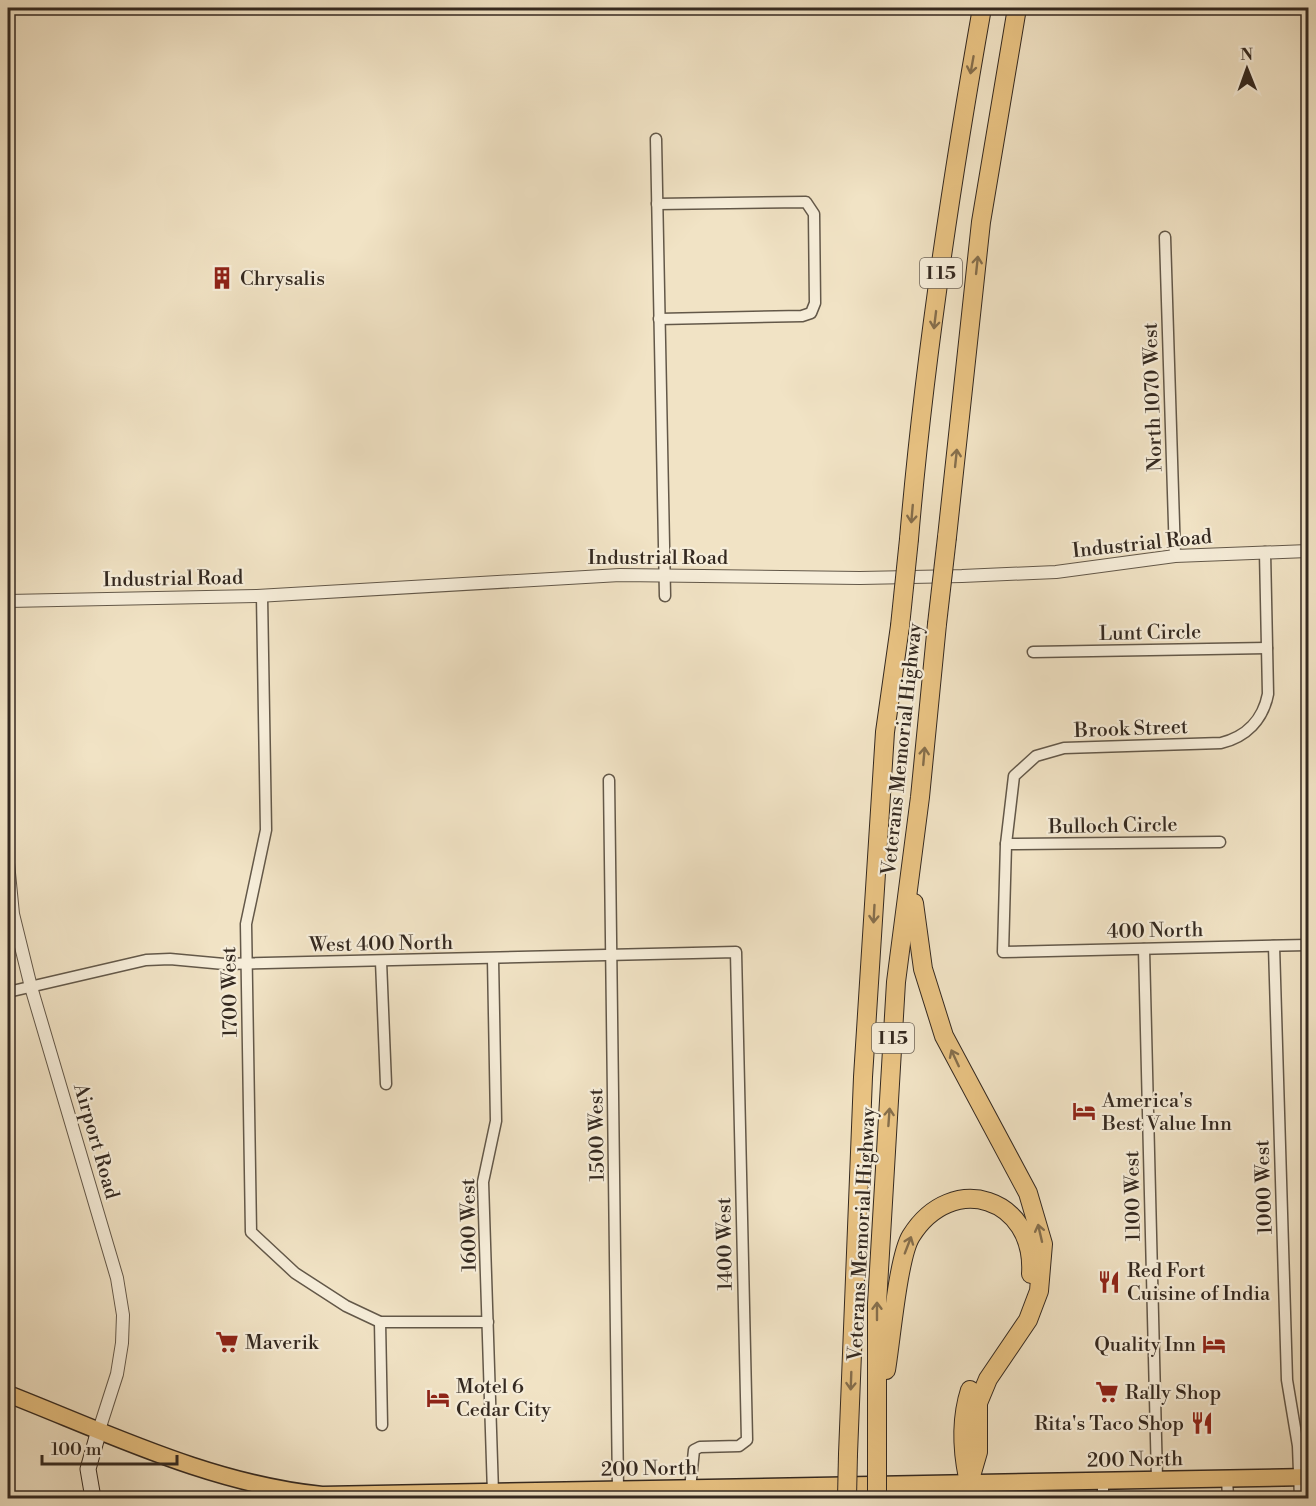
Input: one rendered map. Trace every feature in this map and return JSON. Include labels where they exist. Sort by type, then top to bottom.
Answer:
[{"type":"highway","name":"Veterans Memorial Highway","points":[[847,1498],[862,1088],[885,732],[900,626],[917,445],[948,212],[982,8]]},
{"type":"highway","name":"Veterans Memorial Highway","points":[[876,1498],[877,1304],[896,982],[920,797],[981,222],[1017,8]]},
{"type":"highway","points":[[920,797],[913,874],[914,916],[923,969],[944,1036],[1028,1193],[1043,1244],[1039,1292],[1028,1320],[988,1379],[978,1403],[978,1452],[969,1491]]},
{"type":"highway","points":[[877,1426],[904,1257],[910,1238],[925,1219],[947,1203],[963,1198],[977,1198],[1001,1207],[1023,1228],[1026,1235],[1032,1256],[1031,1279],[1026,1300],[1019,1315],[977,1375],[966,1403],[964,1458],[969,1491]]},
{"type":"main road","name":"200 North","points":[[8,1394],[221,1476],[291,1492],[368,1496],[493,1493],[566,1495],[618,1490],[690,1495],[969,1491],[1103,1481],[1304,1477]]},
{"type":"main road","points":[[93,1498],[88,1469],[99,1430]]},
{"type":"street","points":[[656,140],[665,596]]},
{"type":"street","points":[[657,204],[806,202],[814,214],[815,303],[813,310],[806,316],[659,319]]},
{"type":"street","name":"North 1070 West","points":[[1166,237],[1175,556]]},
{"type":"street","name":"Industrial Road","points":[[8,601],[262,596],[586,576],[860,578],[1056,572],[1175,556],[1308,551]]},
{"type":"street","name":"Brook Street","points":[[1003,952],[1006,844],[1014,776],[1036,756],[1064,748],[1221,743],[1244,734],[1260,718],[1266,702],[1265,552]]},
{"type":"street","name":"1700 West","points":[[262,596],[266,830],[248,904],[251,1233],[295,1273],[346,1306],[380,1322],[488,1322]]},
{"type":"street","name":"Lunt Circle","points":[[1033,652],[1267,648]]},
{"type":"street","name":"1500 West","points":[[609,780],[618,1490]]},
{"type":"street","name":"Bulloch Circle","points":[[1006,844],[1220,842]]},
{"type":"street","name":"Airport Road","points":[[8,863],[13,914],[31,987],[117,1278],[123,1315],[117,1374],[99,1430]]},
{"type":"street","name":"400 North","points":[[1003,952],[1308,945]]},
{"type":"street","name":"1000 West","points":[[1274,946],[1287,1380],[1304,1477],[1300,1498]]},
{"type":"street","name":"1100 West","points":[[1144,949],[1157,1479]]},
{"type":"street","name":"West 400 North","points":[[8,992],[146,960],[247,964],[736,952]]},
{"type":"street","name":"1400 West","points":[[690,1495],[694,1450],[700,1447],[739,1446],[747,1440],[736,952]]},
{"type":"street","name":"1600 West","points":[[493,958],[496,1121],[483,1182],[493,1493]]},
{"type":"street","points":[[381,961],[386,1084]]},
{"type":"street","points":[[380,1322],[382,1425]]},
{"type":"street","points":[[1227,1478],[1228,1498]]},
{"type":"street","points":[[1103,1481],[1103,1498]]},
{"type":"place","name":"Chrysalis","points":[[222,278]]},
{"type":"place","name":"America's Best Value Inn","points":[[1084,1111]]},
{"type":"place","name":"Red Fort Cuisine of India","points":[[1109,1282]]},
{"type":"place","name":"Maverik","points":[[227,1342]]},
{"type":"place","name":"Quality Inn","points":[[1214,1344]]},
{"type":"place","name":"Rally Shop","points":[[1107,1392]]},
{"type":"place","name":"Motel 6 Cedar City","points":[[438,1398]]},
{"type":"place","name":"Rita's Taco Shop","points":[[1202,1423]]}]
